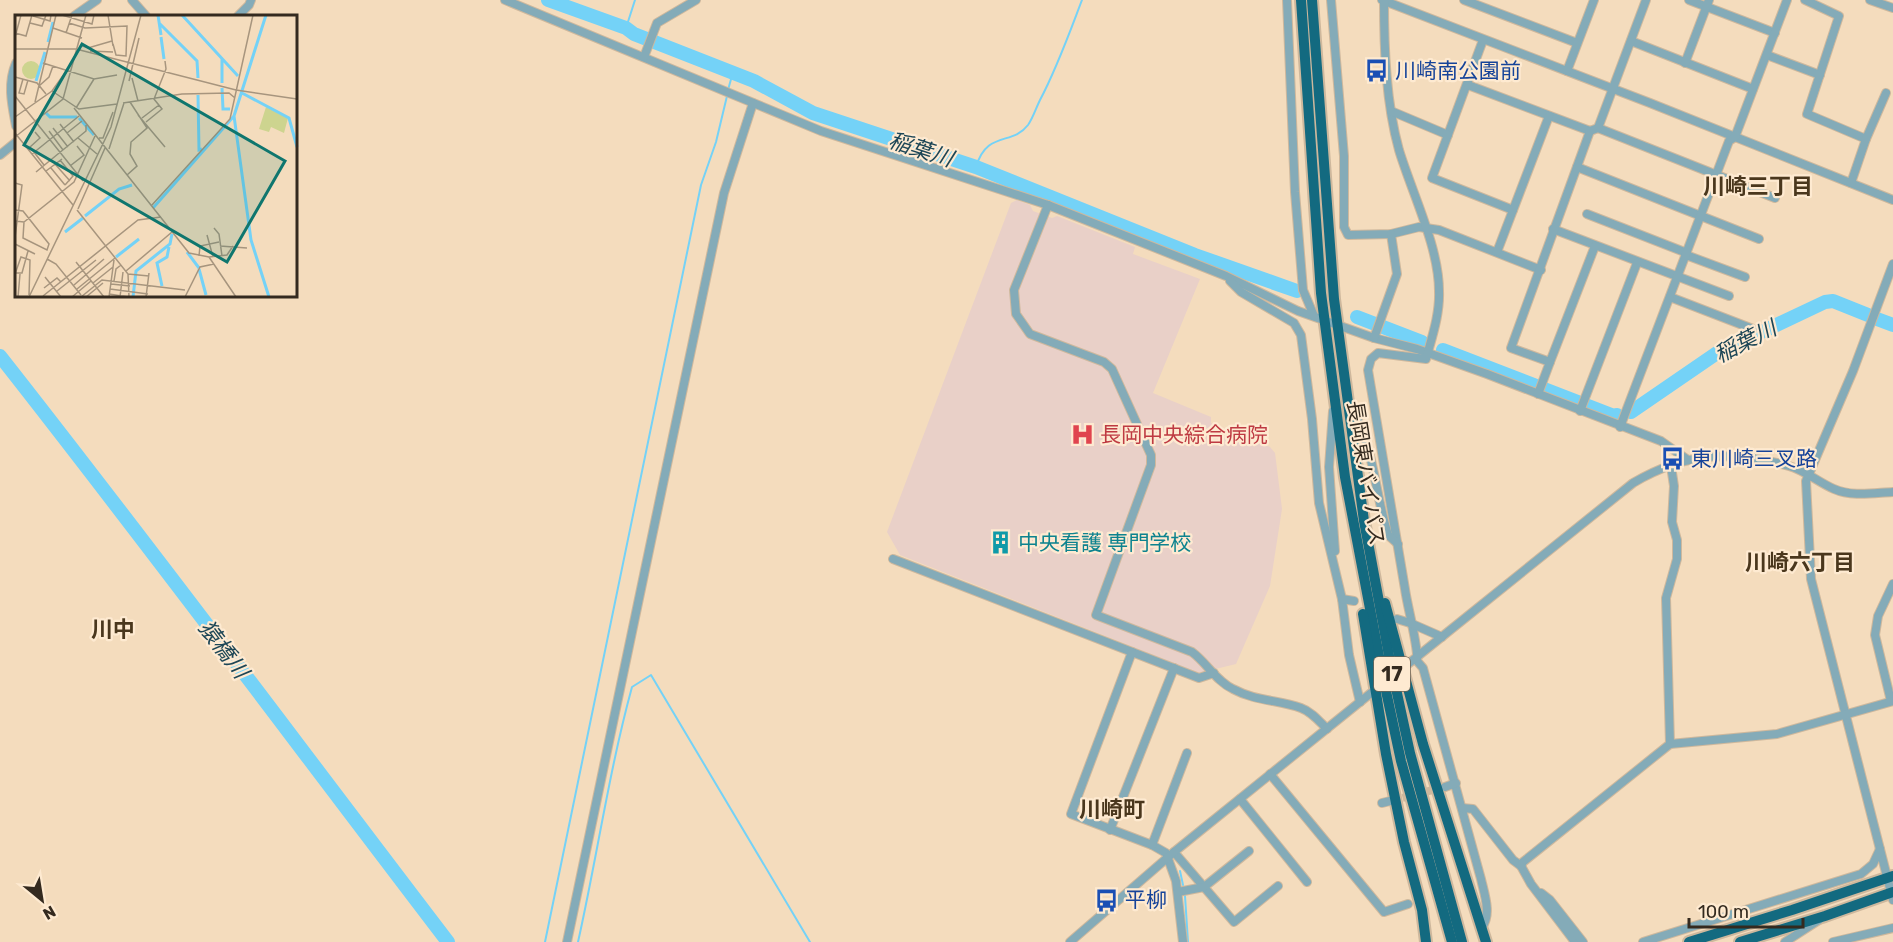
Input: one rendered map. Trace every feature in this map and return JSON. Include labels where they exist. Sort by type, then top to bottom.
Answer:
[{"type":"highway","name":"長岡東バイパス","points":[[1301,0],[1319,318],[1335,401],[1345,477],[1383,677],[1401,761],[1452,942]]},
{"type":"highway","name":"長岡東バイパス","points":[[1312,0],[1336,325],[1364,521],[1410,753],[1462,942]]},
{"type":"highway","name":"17","points":[[1345,477],[1347,513],[1386,754],[1404,842],[1422,910],[1426,942]]},
{"type":"highway","name":"17","points":[[1364,521],[1418,727],[1487,942]]},
{"type":"highway","points":[[1689,942],[1890,877]]},
{"type":"highway","points":[[1740,942],[1892,895]]},
{"type":"highway","points":[[1422,910],[1432,942]]},
{"type":"street","points":[[75,15],[97,0]]},
{"type":"street","points":[[132,0],[145,15]]},
{"type":"street","points":[[239,15],[251,0]]},
{"type":"street","points":[[505,0],[645,55],[821,131],[1048,205],[1226,276],[1275,301],[1336,325],[1428,353],[1661,441],[1688,460]]},
{"type":"street","points":[[645,55],[657,23],[696,0]]},
{"type":"street","points":[[1287,0],[1295,192],[1303,290],[1319,318]]},
{"type":"street","points":[[1331,0],[1344,156],[1344,227],[1348,235],[1391,234],[1424,227],[1439,230],[1541,270]]},
{"type":"street","points":[[1482,927],[1486,919],[1481,879],[1423,668],[1417,662],[1418,656],[1410,623],[1368,370],[1371,359],[1378,352],[1426,358],[1436,321],[1439,290],[1436,263],[1399,150],[1391,111],[1383,0],[1893,200]]},
{"type":"street","points":[[1464,0],[1577,43]]},
{"type":"street","points":[[1567,71],[1594,0]]},
{"type":"street","points":[[1550,362],[1511,348],[1577,167],[1646,0]]},
{"type":"street","points":[[1689,0],[1708,3],[1775,33]]},
{"type":"street","points":[[1620,427],[1729,141],[1735,137],[1787,0]]},
{"type":"street","points":[[1805,0],[1839,16],[1807,114],[1866,139]]},
{"type":"street","points":[[1872,0],[1893,8]]},
{"type":"street","points":[[1685,63],[1708,3]]},
{"type":"street","points":[[1484,40],[1432,178],[1513,210]]},
{"type":"street","points":[[1630,41],[1753,89]]},
{"type":"street","points":[[1767,55],[1820,75]]},
{"type":"street","points":[[15,65],[11,96],[15,120]]},
{"type":"street","points":[[1468,85],[1775,198]]},
{"type":"street","points":[[1851,183],[1866,139],[1886,93]]},
{"type":"street","points":[[567,942],[724,193],[753,103]]},
{"type":"street","points":[[1391,111],[1448,135]]},
{"type":"street","points":[[1497,252],[1549,116]]},
{"type":"street","points":[[0,155],[15,143]]},
{"type":"street","points":[[1577,167],[1759,239]]},
{"type":"street","points":[[1048,205],[1014,290],[1016,314],[1030,334],[1104,362],[1112,369],[1151,455],[1151,465],[1096,615],[1192,652],[1204,661],[1221,682],[1235,690],[1254,698],[1301,708],[1313,714],[1327,729]]},
{"type":"street","points":[[1587,214],[1745,277]]},
{"type":"street","points":[[1553,230],[1729,296]]},
{"type":"street","points":[[1375,335],[1397,274],[1391,234]]},
{"type":"street","points":[[1538,394],[1595,246]]},
{"type":"street","points":[[1580,411],[1637,263]]},
{"type":"street","points":[[1892,895],[1890,877],[1880,849],[1812,579],[1806,490],[1808,473],[1853,371],[1893,264]]},
{"type":"street","points":[[1226,276],[1240,292],[1294,323],[1301,334],[1319,503],[1342,599],[1349,655],[1360,702]]},
{"type":"street","points":[[1885,289],[1893,292]]},
{"type":"street","points":[[1670,297],[1753,329]]},
{"type":"street","points":[[1347,400],[1365,434],[1388,535],[1398,544]]},
{"type":"street","points":[[1335,401],[1329,467],[1336,574]]},
{"type":"street","points":[[1408,664],[1633,483],[1653,472],[1688,460],[1734,455],[1788,466],[1808,473],[1832,488],[1848,494],[1893,492]]},
{"type":"street","points":[[1670,744],[1666,598],[1677,559],[1677,540],[1672,522],[1674,486],[1671,466]]},
{"type":"street","points":[[893,559],[1199,678],[1214,673]]},
{"type":"street","points":[[1521,866],[1523,862],[1670,744],[1777,734],[1892,701],[1875,635],[1878,616],[1893,584]]},
{"type":"street","points":[[1342,599],[1354,601]]},
{"type":"street","points":[[1397,619],[1442,637]]},
{"type":"street","points":[[1132,652],[1071,814],[1152,845],[1166,853],[1178,892],[1183,942]]},
{"type":"street","points":[[1110,830],[1174,668]]},
{"type":"street","points":[[1070,942],[1174,852],[1371,693]]},
{"type":"street","points":[[1152,845],[1187,753]]},
{"type":"street","points":[[1270,774],[1384,912],[1408,904]]},
{"type":"street","points":[[1445,787],[1456,783]]},
{"type":"street","points":[[1240,799],[1307,882]]},
{"type":"street","points":[[1461,808],[1473,809],[1513,860],[1521,866],[1531,884],[1575,942]]},
{"type":"street","points":[[1643,942],[1861,874],[1873,864],[1880,849]]},
{"type":"street","points":[[1178,892],[1204,887],[1249,851]]},
{"type":"street","points":[[1174,852],[1234,922],[1278,886]]},
{"type":"street","points":[[1531,884],[1550,900],[1583,942]]},
{"type":"street","points":[[1785,942],[1825,916]]},
{"type":"street","points":[[1833,942],[1893,928]]},
{"type":"shaded area","name":"長岡中央綜合病院","points":[[1017,200],[1030,205],[1033,211],[1052,218],[1057,216],[1135,247],[1133,254],[1200,279],[1153,393],[1211,417],[1211,423],[1270,447],[1275,453],[1282,509],[1270,586],[1236,664],[1199,673],[900,555],[887,532],[1011,203]]},
{"type":"waterway","name":"稲葉川","points":[[548,0],[626,28],[634,34],[754,81],[813,113],[976,167],[1195,255],[1297,291]]},
{"type":"waterway","points":[[626,28],[635,0]]},
{"type":"waterway","points":[[976,167],[987,148],[993,143],[1022,131],[1030,122],[1082,0]]},
{"type":"waterway","points":[[728,90],[733,72]]},
{"type":"waterway","points":[[545,942],[701,185],[716,142],[727,96]]},
{"type":"waterway","name":"稲葉川","points":[[1631,412],[1717,353],[1825,302],[1833,301],[1868,315]]},
{"type":"waterway","name":"稲葉川","points":[[1357,317],[1422,342]]},
{"type":"waterway","name":"稲葉川","points":[[1877,319],[1893,325]]},
{"type":"waterway","name":"稲葉川","points":[[1443,350],[1614,416],[1617,415]]},
{"type":"waterway","name":"猿橋川","points":[[0,356],[448,942]]},
{"type":"waterway","points":[[578,942],[632,687],[651,675],[810,942]]},
{"type":"waterway","points":[[1180,871],[1183,885]]},
{"type":"waterway","points":[[1185,896],[1188,942]]},
{"type":"tunnel","points":[[1391,801],[1440,788]]},
{"type":"place","name":"川崎南公園前","points":[[1377,71]]},
{"type":"place","name":"長岡中央綜合病院","points":[[1082,435]]},
{"type":"place","name":"東川崎三叉路","points":[[1673,459]]},
{"type":"place","name":"中央看護 専門学校","points":[[1000,543]]},
{"type":"place","name":"平柳","points":[[1107,900]]},
{"type":"district","name":"川崎三丁目","points":[[1758,186]]},
{"type":"district","name":"川崎六丁目","points":[[1800,562]]},
{"type":"district","name":"川中","points":[[113,629]]},
{"type":"district","name":"川崎町","points":[[1112,809]]}]
